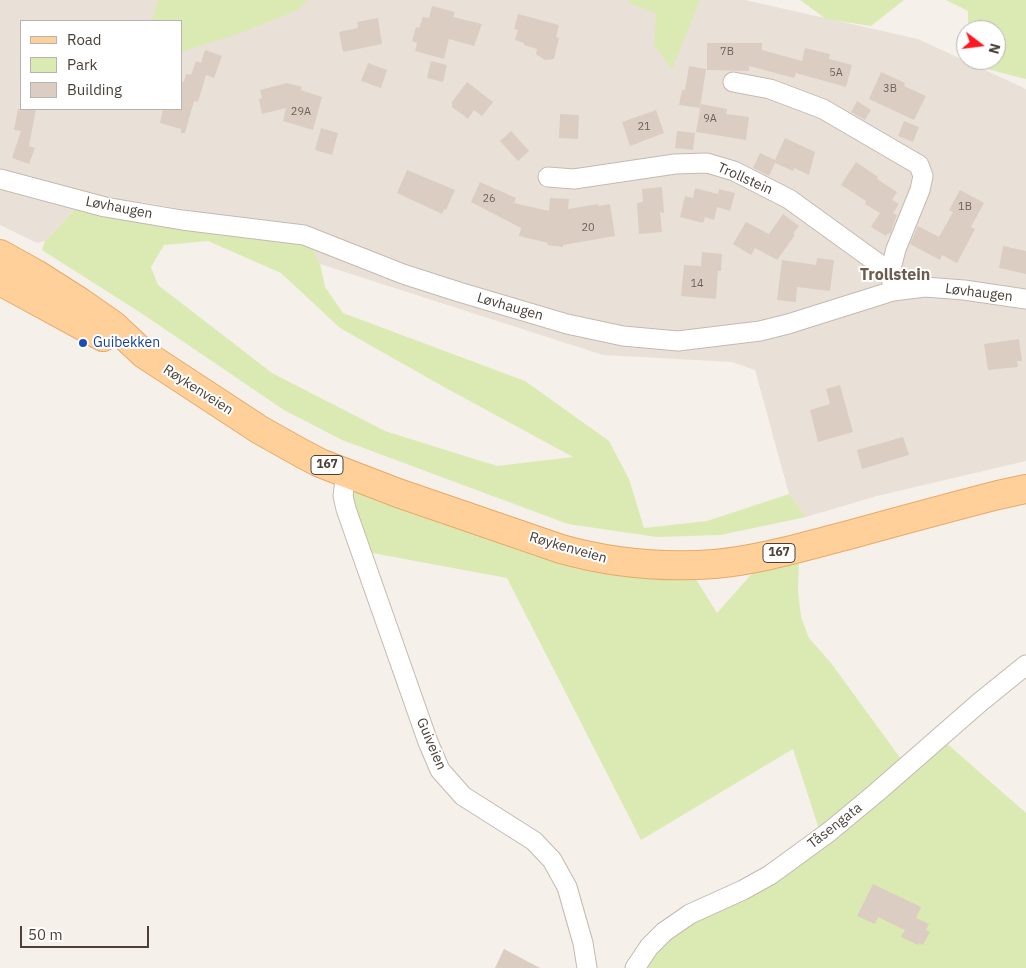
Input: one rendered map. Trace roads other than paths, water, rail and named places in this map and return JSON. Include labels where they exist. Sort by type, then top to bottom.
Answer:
[{"type":"main road","name":"Røykenveien","points":[[0,254],[80,302],[112,325],[144,354],[260,430],[301,454],[398,493],[561,548],[594,557],[648,564],[714,564],[767,556],[1026,489]]},
{"type":"main road","name":"Røykenveien","points":[[0,281],[107,339],[144,354]]},
{"type":"street","points":[[733,82],[770,89],[823,109],[920,166],[924,176],[896,250],[890,272],[893,290]]},
{"type":"street","name":"Trollstein","points":[[548,177],[574,179],[675,164],[707,163],[734,171],[788,199],[890,272]]},
{"type":"street","name":"Løvhaugen","points":[[0,179],[106,207],[182,220],[304,235],[403,274],[459,292],[567,324],[623,336],[678,341],[760,330],[788,324],[893,290],[925,287],[964,290],[1026,299]]},
{"type":"street","name":"Guiveien","points":[[346,473],[343,496],[346,509],[428,742],[440,770],[463,796],[534,841],[552,860],[567,887],[583,943],[587,968]]},
{"type":"street","name":"Tåsengata","points":[[635,968],[649,947],[664,932],[690,914],[743,890],[770,875],[829,832],[1026,665]]},
{"type":"place","name":"Guibekken","points":[[83,343]]},
{"type":"district","name":"Trollstein","points":[[895,275]]}]
